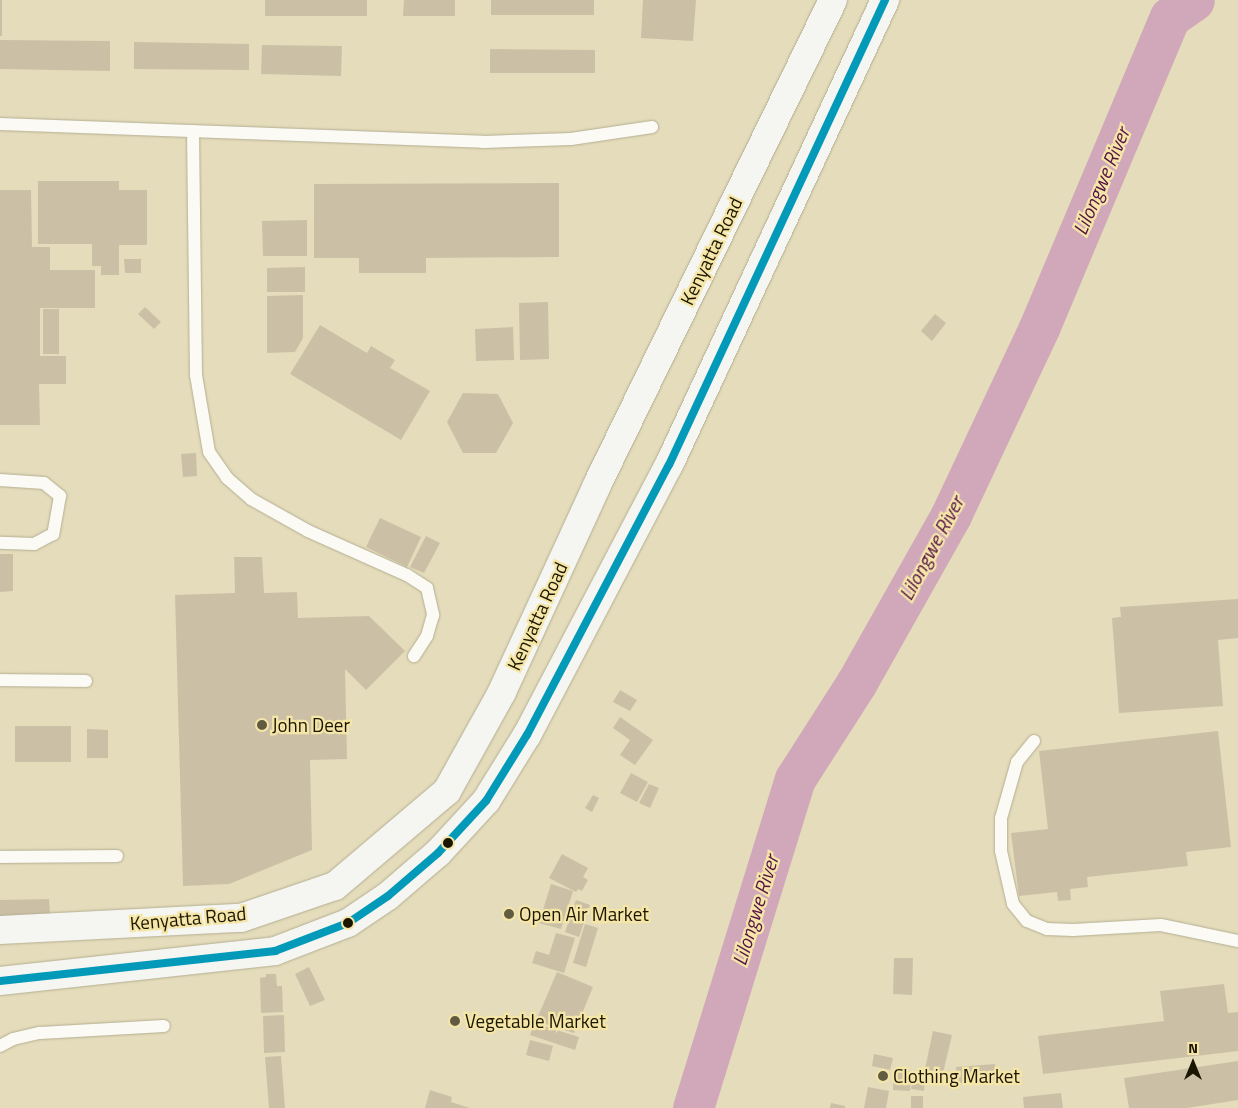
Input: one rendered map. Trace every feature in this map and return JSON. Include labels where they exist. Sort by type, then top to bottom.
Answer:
[{"type":"main road","name":"Kenyatta Road","points":[[0,930],[241,918],[335,886],[448,791],[502,692],[597,485],[833,0]]},
{"type":"main road","points":[[0,981],[275,951],[348,923],[388,896],[438,853],[486,801],[527,736],[669,465],[885,0]]},
{"type":"lane","points":[[0,124],[483,142],[570,139],[652,127]]},
{"type":"lane","points":[[193,131],[196,375],[209,452],[227,478],[251,499],[308,531],[407,574],[427,588],[433,615],[427,636],[414,656]]},
{"type":"lane","points":[[0,480],[44,483],[60,496],[52,534],[34,544],[0,543]]},
{"type":"lane","points":[[0,680],[86,681]]},
{"type":"lane","points":[[1034,741],[1017,762],[1001,818],[1001,851],[1013,904],[1027,921],[1047,929],[1073,930],[1161,925],[1238,941]]},
{"type":"lane","points":[[0,857],[117,856]]},
{"type":"lane","points":[[0,1046],[13,1039],[40,1033],[164,1026]]},
{"type":"building","points":[[0,0],[2,0],[2,36],[0,36]]},
{"type":"building","points":[[265,0],[367,0],[367,16],[265,16]]},
{"type":"building","points":[[404,0],[455,0],[455,16],[403,16]]},
{"type":"building","points":[[491,0],[594,0],[594,15],[491,15]]},
{"type":"building","points":[[643,0],[696,0],[693,41],[641,38]]},
{"type":"building","points":[[0,40],[110,41],[110,71],[0,69]]},
{"type":"building","points":[[134,42],[249,44],[249,70],[134,69]]},
{"type":"building","points":[[262,45],[342,46],[341,76],[261,74]]},
{"type":"building","points":[[490,49],[595,50],[595,73],[490,73]]},
{"type":"building","points":[[38,181],[119,181],[119,190],[147,190],[147,245],[119,245],[119,275],[101,275],[101,266],[92,266],[92,244],[38,244]]},
{"type":"building","points":[[559,183],[559,257],[426,258],[426,273],[359,273],[359,258],[314,258],[314,184]]},
{"type":"building","points":[[0,190],[31,190],[32,247],[50,247],[50,270],[95,270],[95,308],[40,308],[40,356],[66,356],[66,384],[39,384],[40,425],[0,425]]},
{"type":"building","points":[[307,220],[307,256],[263,256],[262,221]]},
{"type":"building","points":[[124,259],[141,259],[141,273],[125,273]]},
{"type":"building","points":[[305,267],[305,292],[267,292],[267,268]]},
{"type":"building","points":[[303,295],[303,338],[295,352],[267,353],[267,296]]},
{"type":"building","points":[[548,302],[549,359],[520,360],[519,303]]},
{"type":"building","points":[[145,307],[161,322],[154,329],[138,314]]},
{"type":"building","points":[[43,309],[59,309],[59,354],[43,354]]},
{"type":"building","points":[[935,314],[946,323],[932,341],[921,331]]},
{"type":"building","points":[[320,325],[367,353],[371,346],[395,360],[390,368],[430,391],[401,440],[290,374]]},
{"type":"building","points":[[513,327],[514,360],[476,361],[475,329]]},
{"type":"building","points":[[463,393],[498,394],[513,423],[496,453],[463,453],[447,422]]},
{"type":"building","points":[[196,453],[197,476],[183,477],[181,454]]},
{"type":"building","points":[[380,518],[421,537],[407,567],[366,547]]},
{"type":"building","points":[[426,536],[440,543],[424,573],[410,567]]},
{"type":"building","points":[[0,554],[13,554],[13,591],[0,592]]},
{"type":"building","name":"John Deer","points":[[234,557],[262,557],[264,593],[297,592],[298,618],[369,616],[405,651],[366,690],[345,669],[347,759],[310,760],[312,850],[229,884],[183,886],[175,595],[235,593]]},
{"type":"building","points":[[1238,599],[1238,638],[1218,640],[1223,706],[1119,713],[1112,618],[1121,617],[1120,607]]},
{"type":"building","points":[[620,690],[637,700],[630,711],[613,702]]},
{"type":"building","points":[[620,717],[653,740],[635,765],[620,755],[630,740],[613,728]]},
{"type":"building","points":[[15,726],[71,726],[71,762],[15,762]]},
{"type":"building","points":[[87,729],[108,730],[108,758],[87,758]]},
{"type":"building","points":[[1218,731],[1231,847],[1186,852],[1188,866],[1087,877],[1088,887],[1070,889],[1071,900],[1058,901],[1057,892],[1019,896],[1011,833],[1048,829],[1039,751]]},
{"type":"building","points":[[631,773],[648,782],[637,802],[620,793]]},
{"type":"building","points":[[649,784],[659,788],[650,808],[639,803]]},
{"type":"building","points":[[593,795],[599,798],[592,812],[585,808]]},
{"type":"building","points":[[562,854],[588,868],[583,877],[588,880],[582,891],[578,889],[576,892],[549,878]]},
{"type":"building","points":[[551,884],[573,891],[561,929],[539,923]]},
{"type":"building","points":[[49,899],[50,914],[0,916],[0,900]]},
{"type":"building","points":[[576,900],[590,905],[579,937],[565,932]]},
{"type":"building","points":[[585,924],[598,928],[586,967],[573,963]]},
{"type":"building","points":[[556,933],[575,938],[564,973],[532,963],[536,951],[549,955]]},
{"type":"building","points":[[894,958],[913,958],[912,995],[893,994]]},
{"type":"building","points":[[309,967],[325,1000],[310,1006],[295,974]]},
{"type":"building","points":[[557,972],[593,987],[574,1033],[536,1021]]},
{"type":"building","points":[[266,974],[276,974],[277,986],[282,986],[283,1012],[261,1013],[260,978],[266,977]]},
{"type":"building","points":[[1224,984],[1228,1013],[1238,1012],[1238,1051],[1043,1074],[1038,1036],[1164,1021],[1160,991]]},
{"type":"building","points":[[284,1015],[285,1052],[264,1053],[263,1016]]},
{"type":"building","points":[[534,1023],[579,1037],[575,1050],[530,1035]]},
{"type":"building","points":[[933,1031],[952,1035],[943,1073],[925,1069]]},
{"type":"building","points":[[530,1040],[553,1046],[549,1061],[526,1055]]},
{"type":"building","points":[[874,1054],[893,1058],[890,1070],[872,1066]]},
{"type":"building","points":[[281,1056],[285,1108],[269,1108],[265,1057]]},
{"type":"building","points":[[1238,1061],[1238,1100],[1187,1108],[1129,1108],[1124,1078]]},
{"type":"building","points":[[995,1064],[997,1080],[958,1083],[956,1067]]},
{"type":"building","points":[[894,1070],[911,1071],[910,1091],[893,1090]]},
{"type":"building","points":[[913,1078],[925,1079],[924,1091],[911,1089]]},
{"type":"building","points":[[868,1087],[889,1091],[886,1108],[864,1108]]},
{"type":"building","points":[[430,1090],[452,1097],[451,1102],[470,1108],[425,1108]]},
{"type":"building","points":[[1061,1093],[1063,1108],[1024,1108],[1023,1097]]},
{"type":"building","points":[[911,1096],[923,1096],[923,1108],[911,1108]]},
{"type":"building","points":[[831,1103],[845,1106],[845,1108],[830,1108]]},
{"type":"waterway","name":"Lilongwe River","points":[[693,1108],[795,779],[857,682],[951,515],[1039,328],[1170,17],[1194,0]]},
{"type":"transit line","points":[[0,981],[275,951],[348,923],[388,896],[438,853],[486,801],[527,735],[669,465],[885,0]]},
{"type":"place","name":"John Deer","points":[[262,725]]},
{"type":"place","name":"Open Air Market","points":[[509,914]]},
{"type":"place","name":"Vegetable Market","points":[[455,1021]]},
{"type":"place","name":"Clothing Market","points":[[883,1076]]}]
